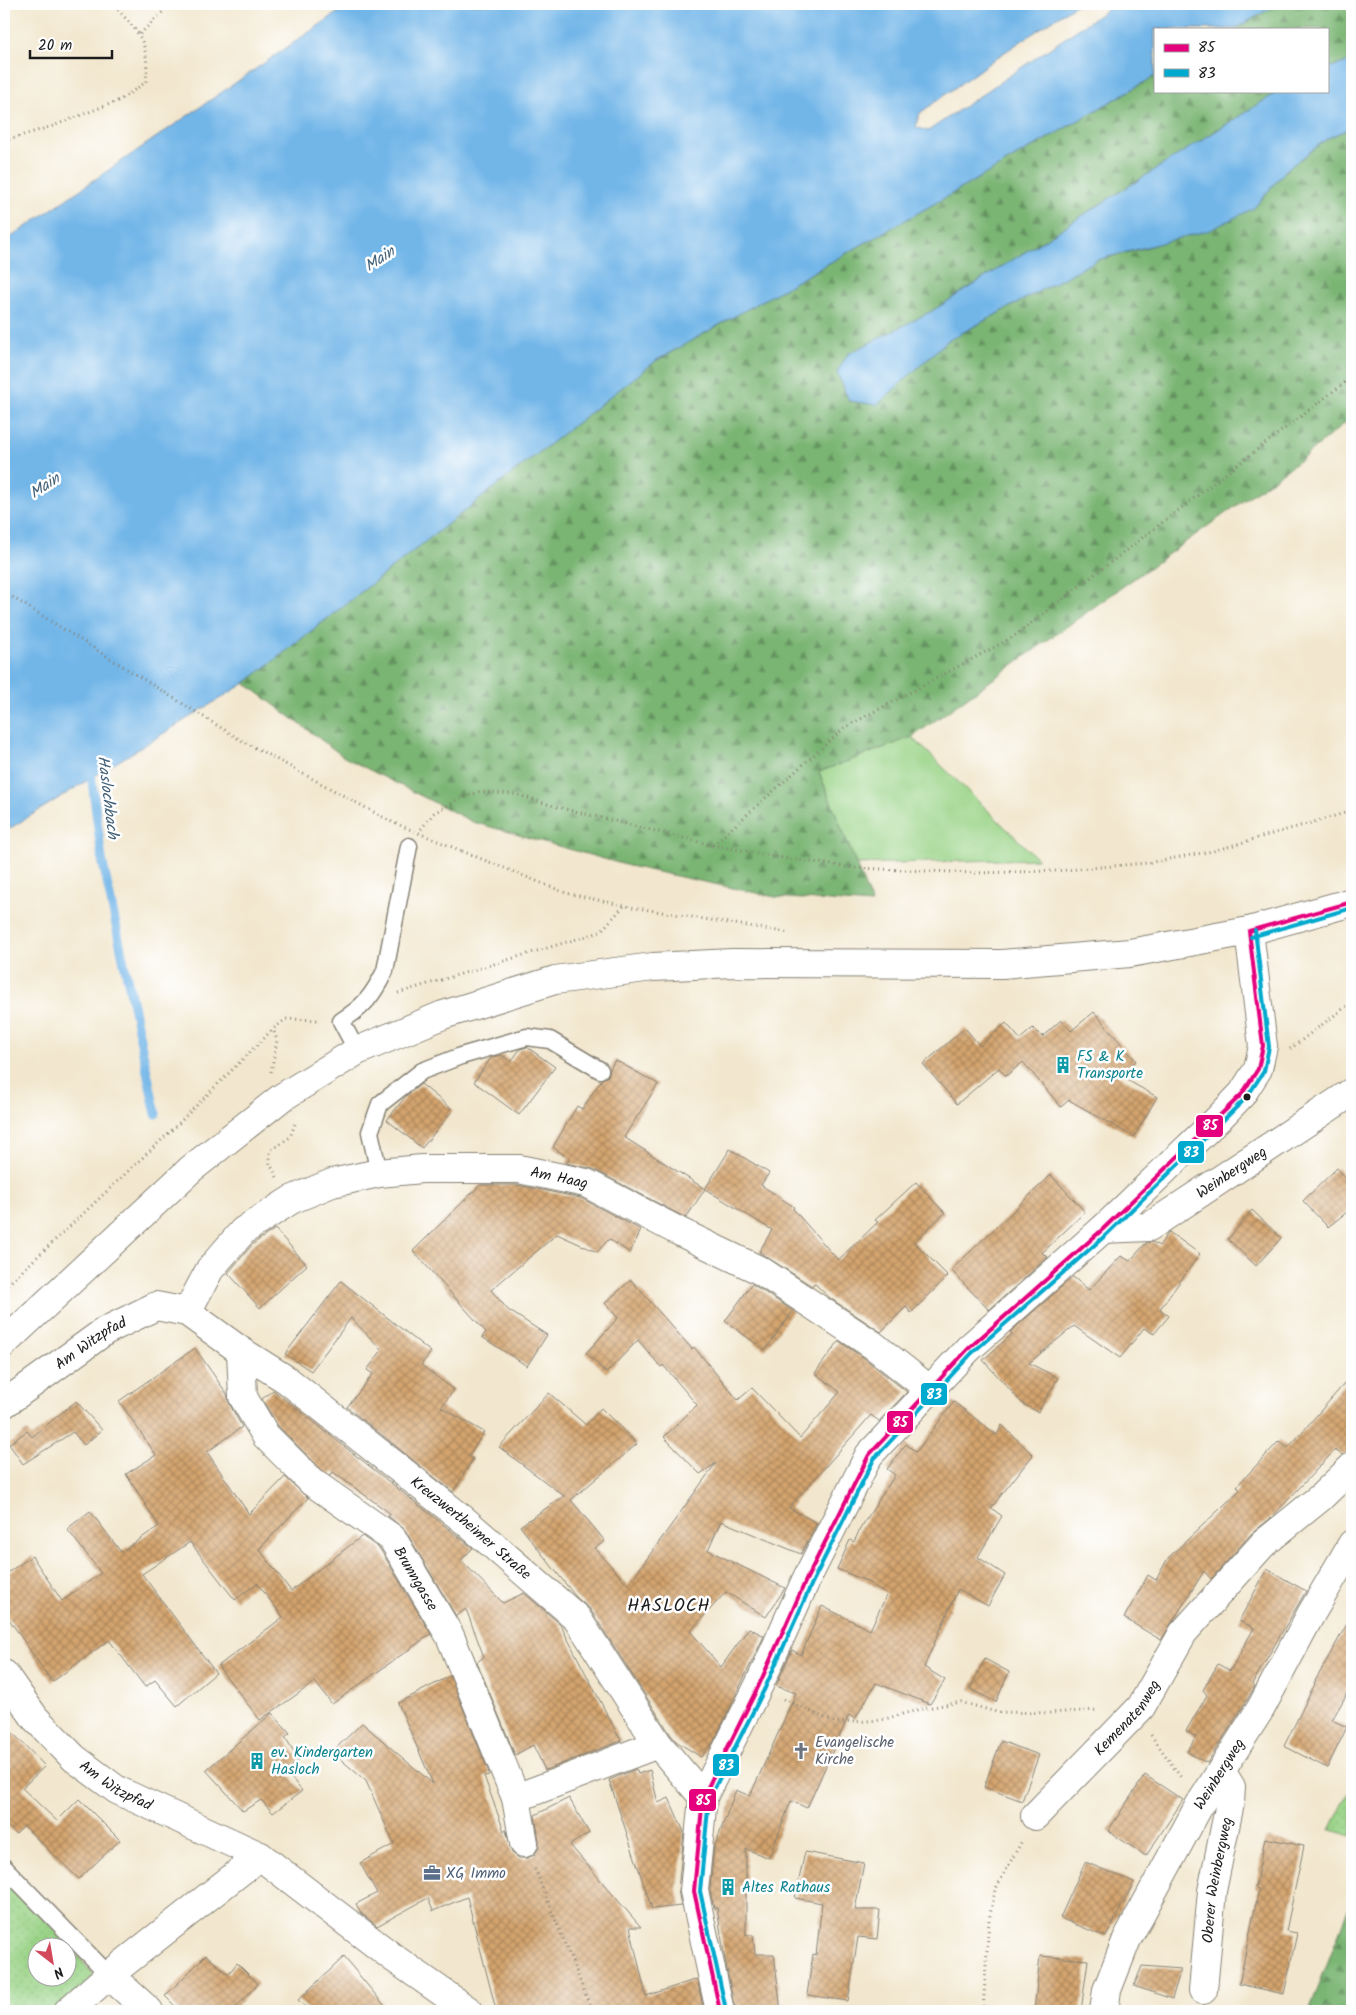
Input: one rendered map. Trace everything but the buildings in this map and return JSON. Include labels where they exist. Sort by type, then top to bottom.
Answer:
[{"type":"street","points":[[4,1343],[191,1169],[281,1098],[358,1051],[443,1015],[555,980],[643,968],[732,963],[1002,964],[1130,953],[1249,931],[1352,902]]},
{"type":"street","points":[[720,2011],[694,1891],[703,1797],[759,1685],[806,1580],[868,1455],[968,1349],[1103,1229],[1242,1094],[1258,1069],[1263,1046],[1249,931]]},
{"type":"street","name":"Weinbergweg","points":[[1103,1229],[1149,1227],[1352,1092]]},
{"type":"street","name":"Am Haag","points":[[187,1312],[210,1269],[243,1231],[299,1197],[332,1183],[379,1173],[422,1169],[519,1169],[586,1183],[678,1231],[761,1271],[873,1345],[929,1389]]},
{"type":"street","name":"Am Witzpfad","points":[[4,1404],[105,1331],[156,1306],[187,1312]]},
{"type":"street","name":"Kreuzwertheimer Straße","points":[[187,1312],[242,1351],[288,1380],[456,1514],[576,1618],[658,1744],[703,1797]]},
{"type":"street","name":"Brunngasse","points":[[242,1351],[244,1397],[266,1436],[312,1482],[392,1538],[450,1636],[516,1798],[524,1843]]},
{"type":"street","name":"Kemenatenweg","points":[[1034,1816],[1138,1710],[1183,1633],[1263,1544],[1321,1497],[1352,1466]]},
{"type":"street","name":"Weinbergweg","points":[[1104,2011],[1107,1990],[1127,1939],[1200,1804],[1262,1708],[1311,1614],[1352,1544]]},
{"type":"street","name":"Am Witzpfad","points":[[4,1674],[35,1718],[74,1758],[117,1790],[260,1856],[395,1959],[469,2011]]},
{"type":"street","points":[[516,1798],[658,1744]]},
{"type":"street","name":"Oberer Weinbergweg","points":[[1203,1990],[1212,1891],[1230,1803],[1231,1787],[1221,1771]]},
{"type":"street","points":[[68,2011],[109,1975],[260,1856]]},
{"type":"street","points":[[109,1975],[149,2011]]},
{"type":"lane","points":[[358,1051],[341,1021],[360,1010],[385,971],[409,846]]},
{"type":"lane","points":[[379,1173],[370,1132],[380,1104],[422,1071],[461,1056],[526,1037],[550,1040],[600,1070]]},
{"type":"lane","points":[[4,1867],[109,1975]]},
{"type":"path","points":[[4,141],[53,126],[120,100],[146,82],[148,59],[140,34],[113,4]]},
{"type":"path","points":[[140,34],[171,4]]},
{"type":"path","points":[[712,846],[844,728],[1013,637],[1352,378]]},
{"type":"path","points":[[4,592],[240,739],[392,822],[566,893],[625,906],[600,932],[387,996],[371,994]]},
{"type":"path","points":[[409,846],[434,812],[478,792],[516,794],[557,807],[712,846],[856,868],[974,873],[1055,871],[1147,863],[1203,853],[1276,834],[1352,811]]},
{"type":"path","points":[[1258,1069],[1285,1052],[1352,1002]]},
{"type":"path","points":[[4,1288],[171,1131],[273,1029],[286,1019],[341,1021]]},
{"type":"path","points":[[759,1685],[836,1723],[881,1720],[922,1708],[961,1702],[996,1712],[1049,1713],[1138,1710],[1200,1804]]},
{"type":"path","points":[[983,2011],[989,1920],[995,1890],[1034,1816]]},
{"type":"path","points":[[524,1843],[592,2011]]},
{"type":"green space","points":[[1278,4],[1352,4],[1352,61],[1328,68],[1328,28],[1237,28]]},
{"type":"green space","points":[[1154,77],[1154,92],[1277,92],[932,311],[848,354],[877,405],[947,341],[1097,260],[1148,247],[1254,208],[1286,170],[1328,138],[1352,127],[1352,417],[1303,458],[912,737],[819,772],[872,904],[775,897],[629,866],[473,822],[344,757],[245,683],[657,360],[941,200]]},
{"type":"green space","points":[[912,737],[1038,859],[856,864],[819,772]]},
{"type":"green space","points":[[1352,1786],[1352,1836],[1330,1830]]},
{"type":"green space","points":[[4,1864],[64,1938],[28,1938],[28,1988],[78,1988],[78,1956],[95,1977],[57,2011],[4,2011]]},
{"type":"green space","points":[[1352,1899],[1352,2011],[1309,2011]]},
{"type":"water","name":"Main","points":[[350,4],[1077,4],[993,60],[920,113],[916,127],[928,131],[1115,4],[1278,4],[1237,28],[1154,28],[1154,77],[941,200],[657,360],[245,683],[4,832],[4,242]]},
{"type":"water","points":[[1352,61],[1352,127],[1328,138],[1286,170],[1254,208],[1210,230],[1097,260],[947,341],[877,405],[849,401],[837,372],[848,354],[932,311],[1277,92],[1328,92],[1328,68]]},
{"type":"waterway","name":"Haslochbach","points":[[90,766],[102,859],[156,1114]]},
{"type":"transit line","name":"85","points":[[1249,931],[1352,902]]},
{"type":"transit line","name":"83","points":[[1251,937],[1352,908]]},
{"type":"transit line","name":"83","points":[[726,2010],[700,1891],[709,1799],[765,1688],[812,1583],[874,1459],[972,1353],[1107,1234],[1247,1097],[1264,1071],[1269,1047],[1255,930]]},
{"type":"transit line","name":"85","points":[[720,2011],[694,1891],[703,1797],[759,1685],[806,1580],[869,1455],[968,1349],[1103,1229],[1242,1094],[1258,1069],[1263,1046],[1249,931]]},
{"type":"place","name":"FS & K Transporte","points":[[1063,1065]]},
{"type":"place","name":"Evangelische Kirche","points":[[801,1751]]},
{"type":"place","name":"ev. Kindergarten Hasloch","points":[[257,1761]]},
{"type":"place","name":"XG Immo","points":[[432,1873]]},
{"type":"place","name":"Altes Rathaus","points":[[728,1887]]},
{"type":"district","name":"HASLOCH","points":[[669,1605]]}]
